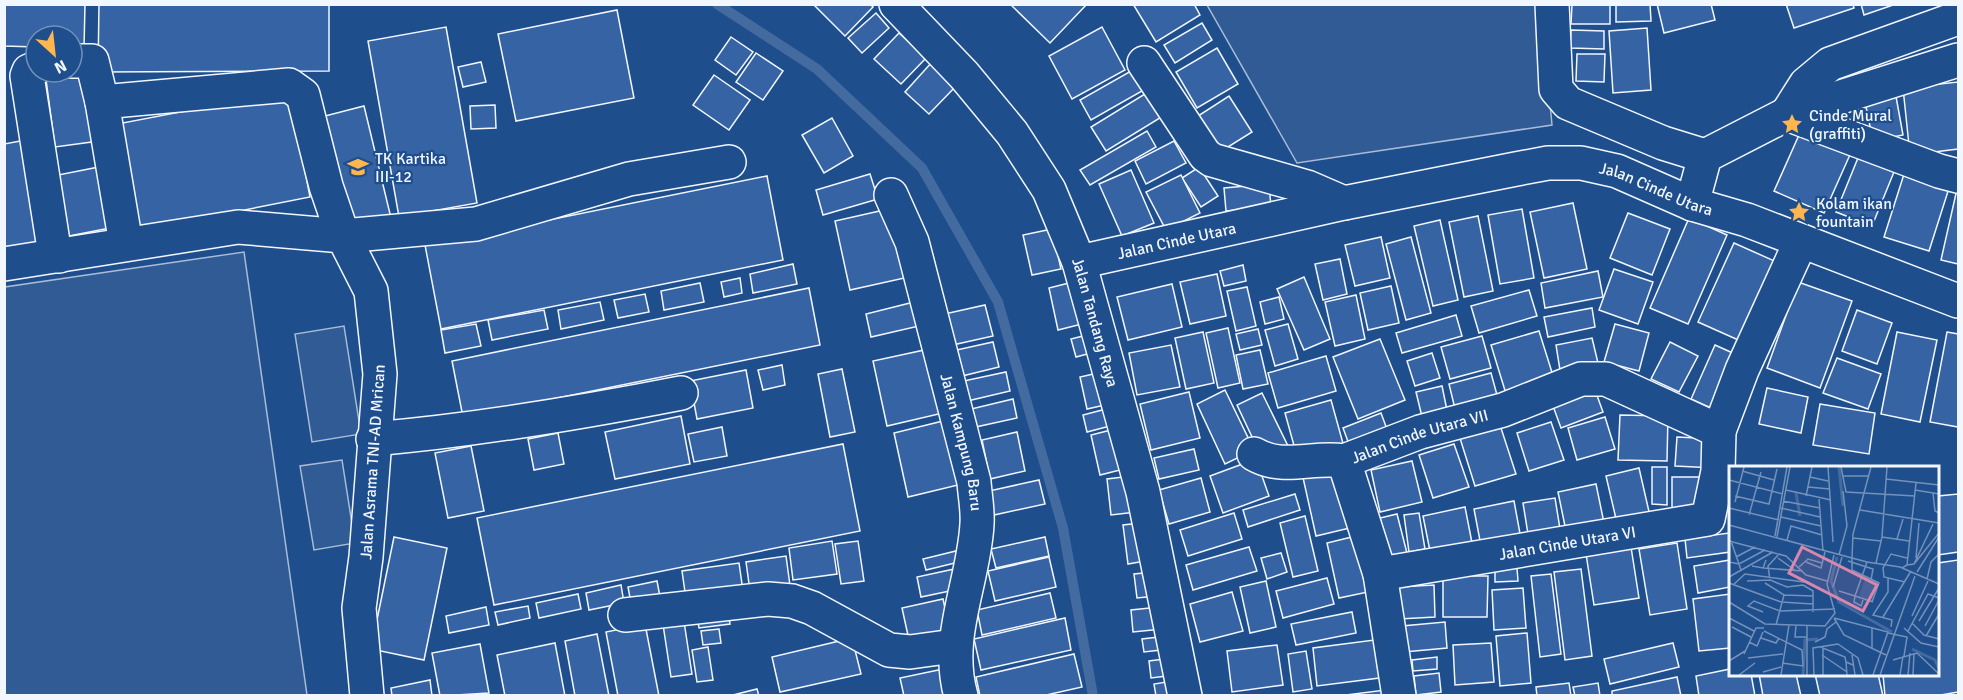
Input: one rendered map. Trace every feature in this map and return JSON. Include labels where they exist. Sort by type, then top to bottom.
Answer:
[{"type":"street","name":"Jalan Tandang Raya","points":[[896,4],[964,75],[1012,133],[1049,190],[1080,262],[1143,492],[1185,696]]},
{"type":"street","points":[[1552,4],[1556,89],[1568,103],[1663,143],[1705,156],[1787,114],[1959,60]]},
{"type":"street","points":[[1787,114],[1806,84],[1830,64],[1959,18]]},
{"type":"street","points":[[84,61],[92,61],[102,102],[126,244]]},
{"type":"street","points":[[1144,63],[1206,155],[1212,160],[1223,165],[1258,172],[1344,203]]},
{"type":"street","points":[[28,84],[53,242],[59,256]]},
{"type":"street","name":"Jalan Asrama TNI-AD Mrican","points":[[102,102],[243,87],[289,85],[297,88],[303,95],[326,186],[343,236],[371,291],[380,374],[373,439],[366,557],[359,608],[367,696]]},
{"type":"street","points":[[1787,114],[1959,176]]},
{"type":"street","points":[[1692,204],[1705,156]]},
{"type":"street","points":[[4,264],[238,227],[343,236],[476,224],[629,179],[729,162]]},
{"type":"street","name":"Jalan Cinde Utara","points":[[1080,262],[1344,203],[1548,163],[1581,163],[1617,171],[1692,204],[1747,220],[1959,301]]},
{"type":"street","name":"Jalan Kampung Baru","points":[[891,195],[912,242],[974,482],[978,522],[954,646],[956,677],[961,696]]},
{"type":"street","name":"Jalan Cinde Utara VI","points":[[1380,574],[1708,519],[1724,471],[1719,431],[1742,370],[1801,241]]},
{"type":"street","name":"Jalan Cinde Utara VII","points":[[1399,696],[1380,574],[1344,461],[1420,432],[1503,410],[1581,379],[1594,377],[1606,379],[1719,431]]},
{"type":"street","points":[[373,439],[478,429],[576,414],[681,393]]},
{"type":"street","points":[[1254,454],[1267,462],[1299,463],[1328,458],[1344,461]]},
{"type":"street","points":[[625,615],[757,600],[792,601],[837,620],[889,650],[910,652],[954,646]]},
{"type":"shaded area","points":[[1207,5],[1541,5],[1552,125],[1297,163]]},
{"type":"shaded area","points":[[244,252],[307,695],[5,695],[5,287]]},
{"type":"shaded area","points":[[344,326],[361,434],[312,442],[295,334]]},
{"type":"shaded area","points":[[342,460],[355,543],[314,550],[300,466]]},
{"type":"building","points":[[4,4],[85,4],[84,48],[84,24],[24,24],[24,47],[4,46]]},
{"type":"building","points":[[99,4],[329,4],[329,71],[98,72]]},
{"type":"building","points":[[813,4],[870,4],[873,7],[845,36]]},
{"type":"building","points":[[1010,4],[1087,4],[1050,43]]},
{"type":"building","points":[[1133,4],[1194,4],[1200,15],[1156,42]]},
{"type":"building","points":[[1572,4],[1610,4],[1610,24],[1571,24]]},
{"type":"building","points":[[1616,4],[1650,4],[1651,21],[1616,22]]},
{"type":"building","points":[[1657,4],[1711,4],[1715,20],[1664,33]]},
{"type":"building","points":[[1786,4],[1853,4],[1854,8],[1794,28]]},
{"type":"building","points":[[1861,4],[1896,4],[1864,15]]},
{"type":"building","points":[[617,10],[634,98],[516,121],[498,34]]},
{"type":"building","points":[[876,13],[889,28],[862,53],[848,38]]},
{"type":"building","points":[[1202,23],[1212,40],[1175,63],[1164,45]]},
{"type":"building","points":[[446,27],[477,203],[399,217],[368,41]]},
{"type":"building","points":[[1102,27],[1125,70],[1072,99],[1049,56]]},
{"type":"building","points":[[1647,28],[1651,90],[1613,93],[1609,31]]},
{"type":"building","points":[[1571,30],[1604,31],[1604,49],[1570,48]]},
{"type":"building","points":[[899,33],[926,58],[901,84],[874,59]]},
{"type":"building","points":[[731,37],[753,52],[736,75],[715,60]]},
{"type":"building","points":[[1217,48],[1238,84],[1197,108],[1176,72]]},
{"type":"building","points":[[756,53],[783,71],[763,100],[736,82]]},
{"type":"building","points":[[1577,54],[1605,54],[1604,82],[1576,81]]},
{"type":"building","points":[[481,62],[486,82],[463,87],[458,67]]},
{"type":"building","points":[[932,62],[957,85],[929,114],[905,92]]},
{"type":"building","points":[[89,65],[99,141],[55,147],[47,84],[84,84],[84,67]]},
{"type":"building","points":[[1138,67],[1149,87],[1091,120],[1080,100]]},
{"type":"building","points":[[714,75],[750,100],[729,130],[693,105]]},
{"type":"building","points":[[1958,82],[1958,149],[1910,155],[1903,88]]},
{"type":"building","points":[[1153,89],[1168,113],[1106,151],[1091,127]]},
{"type":"building","points":[[290,91],[310,197],[133,232],[112,125]]},
{"type":"building","points":[[1895,91],[1903,135],[1873,141],[1864,97]]},
{"type":"building","points":[[1229,96],[1252,132],[1220,152],[1198,116]]},
{"type":"building","points":[[495,105],[496,128],[471,129],[470,106]]},
{"type":"building","name":"TK Kartika III-12","points":[[364,106],[391,218],[351,227],[325,116]]},
{"type":"building","points":[[832,118],[853,156],[824,173],[802,135]]},
{"type":"building","points":[[1803,126],[1853,148],[1824,213],[1774,191]]},
{"type":"building","points":[[1147,131],[1156,147],[1090,185],[1080,170]]},
{"type":"building","points":[[31,139],[49,242],[4,250],[4,144]]},
{"type":"building","points":[[1174,141],[1186,163],[1146,184],[1135,161]]},
{"type":"building","points":[[1860,153],[1896,167],[1872,226],[1836,212]]},
{"type":"building","points":[[104,166],[115,227],[69,236],[58,175]]},
{"type":"building","points":[[1199,167],[1218,196],[1201,207],[1182,178]]},
{"type":"building","points":[[1131,170],[1154,223],[1122,236],[1099,184]]},
{"type":"building","points":[[1905,171],[1950,185],[1929,251],[1884,237]]},
{"type":"building","points":[[870,174],[878,199],[823,215],[816,190]]},
{"type":"building","points":[[1181,175],[1200,213],[1166,230],[1146,192]]},
{"type":"building","points":[[767,176],[783,260],[441,329],[425,245]]},
{"type":"building","points":[[1269,184],[1271,207],[1226,211],[1224,188]]},
{"type":"building","points":[[1958,189],[1958,264],[1941,260]]},
{"type":"building","points":[[1573,203],[1587,269],[1544,278],[1530,212]]},
{"type":"building","points":[[893,208],[909,277],[850,290],[835,221]]},
{"type":"building","points":[[1522,209],[1534,278],[1500,284],[1488,215]]},
{"type":"building","points":[[1628,213],[1670,229],[1652,275],[1610,258]]},
{"type":"building","points":[[1478,216],[1493,291],[1464,297],[1449,222]]},
{"type":"building","points":[[1689,218],[1727,235],[1688,324],[1650,308]]},
{"type":"building","points":[[1440,220],[1458,300],[1433,306],[1414,226]]},
{"type":"building","points":[[1052,229],[1061,269],[1032,275],[1023,235]]},
{"type":"building","points":[[1381,237],[1390,278],[1355,286],[1345,245]]},
{"type":"building","points":[[1411,237],[1431,313],[1406,320],[1386,244]]},
{"type":"building","points":[[1734,243],[1781,264],[1745,343],[1698,322]]},
{"type":"building","points":[[1340,259],[1347,294],[1323,300],[1315,264]]},
{"type":"building","points":[[793,264],[797,284],[753,293],[750,274]]},
{"type":"building","points":[[1243,265],[1246,281],[1224,286],[1220,271]]},
{"type":"building","points":[[1614,269],[1653,282],[1638,324],[1599,310]]},
{"type":"building","points":[[1598,271],[1603,297],[1545,308],[1541,283]]},
{"type":"building","points":[[1217,274],[1226,316],[1190,324],[1180,282]]},
{"type":"building","points":[[1304,277],[1330,339],[1304,350],[1277,289]]},
{"type":"building","points":[[740,278],[742,293],[724,297],[721,282]]},
{"type":"building","points":[[1073,282],[1082,324],[1058,330],[1049,288]]},
{"type":"building","points":[[1798,282],[1852,301],[1820,388],[1767,368]]},
{"type":"building","points":[[700,283],[704,302],[664,310],[661,291]]},
{"type":"building","points":[[1172,284],[1182,327],[1128,340],[1117,297]]},
{"type":"building","points":[[1391,286],[1399,323],[1368,330],[1360,293]]},
{"type":"building","points":[[1247,287],[1256,326],[1236,331],[1227,291]]},
{"type":"building","points":[[809,288],[820,345],[463,417],[452,361]]},
{"type":"building","points":[[1529,290],[1537,316],[1479,333],[1471,306]]},
{"type":"building","points":[[645,294],[649,312],[618,318],[614,300]]},
{"type":"building","points":[[1356,295],[1365,339],[1335,346],[1325,302]]},
{"type":"building","points":[[1279,297],[1284,319],[1265,324],[1260,302]]},
{"type":"building","points":[[600,302],[604,320],[561,329],[558,310]]},
{"type":"building","points":[[914,302],[919,326],[871,337],[866,314]]},
{"type":"building","points":[[985,305],[993,336],[948,346],[940,315]]},
{"type":"building","points":[[1592,308],[1595,327],[1548,337],[1544,317]]},
{"type":"building","points":[[544,310],[548,329],[492,340],[488,320]]},
{"type":"building","points":[[1857,310],[1892,323],[1877,364],[1842,351]]},
{"type":"building","points":[[1456,315],[1462,336],[1402,353],[1396,333]]},
{"type":"building","points":[[476,324],[481,346],[445,353],[441,330]]},
{"type":"building","points":[[1288,324],[1298,359],[1275,366],[1265,330]]},
{"type":"building","points":[[1615,324],[1649,333],[1639,371],[1604,362]]},
{"type":"building","points":[[1228,328],[1240,383],[1218,388],[1206,333]]},
{"type":"building","points":[[1258,329],[1262,345],[1240,350],[1236,334]]},
{"type":"building","points":[[1539,331],[1555,382],[1507,397],[1491,345]]},
{"type":"building","points":[[1203,332],[1214,383],[1186,389],[1175,338]]},
{"type":"building","points":[[1897,332],[1937,340],[1920,422],[1881,414]]},
{"type":"building","points":[[1947,332],[1958,334],[1958,427],[1930,422]]},
{"type":"building","points":[[1087,335],[1091,353],[1076,357],[1071,339]]},
{"type":"building","points":[[1482,336],[1491,368],[1450,379],[1441,347]]},
{"type":"building","points":[[1592,338],[1598,363],[1560,370],[1556,345]]},
{"type":"building","points":[[1380,339],[1405,400],[1358,419],[1333,357]]},
{"type":"building","points":[[993,342],[999,367],[958,377],[952,351]]},
{"type":"building","points":[[1670,342],[1698,356],[1679,392],[1651,379]]},
{"type":"building","points":[[1171,345],[1180,387],[1137,395],[1129,353]]},
{"type":"building","points":[[1715,345],[1746,359],[1722,413],[1691,399]]},
{"type":"building","points":[[929,349],[943,413],[887,426],[873,361]]},
{"type":"building","points":[[1260,350],[1268,384],[1243,389],[1236,355]]},
{"type":"building","points":[[1432,353],[1440,378],[1415,386],[1407,361]]},
{"type":"building","points":[[1326,356],[1336,391],[1278,408],[1268,373]]},
{"type":"building","points":[[1837,358],[1881,374],[1868,409],[1823,393]]},
{"type":"building","points":[[782,365],[785,385],[763,390],[758,370]]},
{"type":"building","points":[[842,369],[855,432],[830,437],[818,374]]},
{"type":"building","points":[[746,370],[753,408],[697,419],[690,381]]},
{"type":"building","points":[[1006,372],[1010,391],[963,402],[959,382]]},
{"type":"building","points":[[1098,373],[1105,405],[1087,409],[1080,377]]},
{"type":"building","points":[[1491,373],[1500,406],[1457,417],[1449,384]]},
{"type":"building","points":[[1442,386],[1448,415],[1423,421],[1416,392]]},
{"type":"building","points":[[1767,388],[1808,397],[1801,433],[1759,424]]},
{"type":"building","points":[[1225,390],[1254,450],[1225,464],[1197,404]]},
{"type":"building","points":[[1595,390],[1603,412],[1561,428],[1553,406]]},
{"type":"building","points":[[1189,392],[1200,438],[1151,450],[1140,404]]},
{"type":"building","points":[[1262,393],[1288,446],[1262,458],[1237,405]]},
{"type":"building","points":[[1013,399],[1017,418],[971,428],[967,410]]},
{"type":"building","points":[[1331,400],[1344,447],[1298,460],[1285,413]]},
{"type":"building","points":[[1820,404],[1875,413],[1869,454],[1813,445]]},
{"type":"building","points":[[1106,409],[1110,426],[1087,432],[1083,415]]},
{"type":"building","points":[[1381,413],[1391,440],[1353,455],[1343,428]]},
{"type":"building","points":[[1620,415],[1668,416],[1667,461],[1618,460]]},
{"type":"building","points":[[681,416],[690,464],[615,479],[605,432]]},
{"type":"building","points":[[1605,417],[1615,449],[1577,460],[1568,428]]},
{"type":"building","points":[[943,421],[958,485],[908,497],[894,433]]},
{"type":"building","points":[[1499,422],[1516,474],[1475,486],[1459,435]]},
{"type":"building","points":[[1551,422],[1564,460],[1529,471],[1517,433]]},
{"type":"building","points":[[722,427],[727,456],[694,462],[688,434]]},
{"type":"building","points":[[1115,429],[1124,469],[1100,475],[1091,435]]},
{"type":"building","points":[[1017,432],[1025,471],[990,479],[982,440]]},
{"type":"building","points":[[558,433],[564,464],[534,470],[528,439]]},
{"type":"building","points":[[1677,437],[1717,439],[1715,468],[1675,466]]},
{"type":"building","points":[[843,444],[860,531],[494,605],[477,518]]},
{"type":"building","points":[[1454,444],[1469,487],[1433,498],[1419,455]]},
{"type":"building","points":[[471,446],[484,511],[448,518],[435,453]]},
{"type":"building","points":[[1194,449],[1199,470],[1159,479],[1154,458]]},
{"type":"building","points":[[1256,459],[1269,496],[1223,513],[1210,476]]},
{"type":"building","points":[[1412,461],[1422,502],[1380,512],[1371,470]]},
{"type":"building","points":[[1340,465],[1354,527],[1316,536],[1302,473]]},
{"type":"building","points":[[1652,467],[1667,467],[1667,505],[1652,504]]},
{"type":"building","points":[[1639,468],[1650,516],[1617,523],[1606,476]]},
{"type":"building","points":[[1131,476],[1136,512],[1111,515],[1107,479]]},
{"type":"building","points":[[1672,477],[1707,477],[1707,511],[1672,511]]},
{"type":"building","points":[[1201,478],[1210,512],[1169,524],[1159,490]]},
{"type":"building","points":[[1039,480],[1045,504],[994,515],[989,491]]},
{"type":"building","points":[[1596,484],[1604,523],[1566,531],[1558,492]]},
{"type":"building","points":[[1295,494],[1300,510],[1248,527],[1243,510]]},
{"type":"building","points":[[1958,494],[1958,552],[1939,555],[1939,496]]},
{"type":"building","points":[[1555,498],[1560,529],[1528,534],[1523,503]]},
{"type":"building","points":[[1514,501],[1521,539],[1481,546],[1474,509]]},
{"type":"building","points":[[1465,507],[1473,548],[1431,556],[1423,516]]},
{"type":"building","points":[[1234,513],[1242,539],[1188,556],[1180,530]]},
{"type":"building","points":[[1419,513],[1425,549],[1409,552],[1404,515]]},
{"type":"building","points":[[1397,514],[1409,561],[1388,566],[1376,519]]},
{"type":"building","points":[[1305,516],[1318,571],[1293,577],[1280,523]]},
{"type":"building","points":[[1140,523],[1145,561],[1128,564],[1123,525]]},
{"type":"building","points":[[1729,533],[1729,552],[1687,558],[1685,539]]},
{"type":"building","points":[[1356,536],[1368,592],[1339,598],[1327,543]]},
{"type":"building","points":[[394,537],[447,548],[424,660],[371,649]]},
{"type":"building","points":[[1045,537],[1049,556],[996,568],[991,549]]},
{"type":"building","points":[[832,541],[837,574],[793,580],[789,548]]},
{"type":"building","points":[[858,541],[864,581],[841,584],[835,544]]},
{"type":"building","points":[[1677,543],[1687,609],[1650,615],[1639,549]]},
{"type":"building","points":[[1249,547],[1257,571],[1193,590],[1186,565]]},
{"type":"building","points":[[1631,547],[1639,598],[1594,605],[1586,554]]},
{"type":"building","points":[[960,550],[963,561],[926,570],[923,559]]},
{"type":"building","points":[[1281,553],[1287,572],[1267,579],[1261,558]]},
{"type":"building","points":[[786,556],[791,593],[751,598],[746,562]]},
{"type":"building","points":[[1049,557],[1056,587],[995,601],[988,571]]},
{"type":"building","points":[[1729,560],[1729,587],[1698,593],[1694,566]]},
{"type":"building","points":[[1958,560],[1958,692],[1935,696],[1885,696],[1883,676],[1939,676],[1939,563]]},
{"type":"building","points":[[739,563],[744,598],[687,606],[682,571]]},
{"type":"building","points":[[959,568],[964,588],[921,597],[917,577]]},
{"type":"building","points":[[1517,568],[1518,581],[1495,582],[1495,569]]},
{"type":"building","points":[[1581,569],[1592,656],[1565,660],[1554,572]]},
{"type":"building","points":[[1153,572],[1156,596],[1137,598],[1134,574]]},
{"type":"building","points":[[1551,574],[1561,654],[1540,657],[1531,576]]},
{"type":"building","points":[[1443,576],[1488,576],[1487,617],[1443,617]]},
{"type":"building","points":[[1327,578],[1334,604],[1283,618],[1276,591]]},
{"type":"building","points":[[657,581],[660,597],[631,603],[628,587]]},
{"type":"building","points":[[1266,581],[1276,627],[1250,633],[1240,587]]},
{"type":"building","points":[[621,585],[624,603],[589,610],[586,593]]},
{"type":"building","points":[[1434,585],[1435,617],[1399,619],[1398,587]]},
{"type":"building","points":[[1523,588],[1526,628],[1494,630],[1492,590]]},
{"type":"building","points":[[1232,592],[1243,631],[1200,642],[1190,604]]},
{"type":"building","points":[[1050,593],[1056,618],[982,635],[977,610]]},
{"type":"building","points":[[578,594],[581,609],[539,618],[536,603]]},
{"type":"building","points":[[1729,594],[1729,648],[1699,651],[1693,599]]},
{"type":"building","points":[[943,599],[950,631],[909,640],[902,608]]},
{"type":"building","points":[[727,605],[730,624],[699,628],[696,610]]},
{"type":"building","points":[[528,606],[530,618],[498,625],[495,612]]},
{"type":"building","points":[[486,607],[489,625],[449,633],[446,616]]},
{"type":"building","points":[[1159,607],[1162,629],[1133,632],[1131,610]]},
{"type":"building","points":[[1352,612],[1356,633],[1296,645],[1291,624]]},
{"type":"building","points":[[683,615],[692,674],[671,677],[662,618]]},
{"type":"building","points":[[1065,618],[1071,650],[981,670],[974,639]]},
{"type":"building","points":[[1445,622],[1447,648],[1404,652],[1402,626]]},
{"type":"building","points":[[645,624],[659,696],[618,696],[606,632]]},
{"type":"building","points":[[719,629],[721,643],[703,645],[701,631]]},
{"type":"building","points":[[1527,633],[1531,683],[1500,686],[1496,636]]},
{"type":"building","points":[[597,634],[609,696],[575,696],[565,641]]},
{"type":"building","points":[[1167,636],[1169,649],[1144,652],[1142,639]]},
{"type":"building","points":[[852,638],[861,674],[780,692],[772,657]]},
{"type":"building","points":[[1382,639],[1387,677],[1317,686],[1313,648]]},
{"type":"building","points":[[555,643],[565,696],[505,696],[497,655]]},
{"type":"building","points":[[1491,643],[1494,682],[1455,685],[1453,645]]},
{"type":"building","points":[[1673,643],[1679,667],[1610,684],[1604,659]]},
{"type":"building","points":[[480,644],[489,693],[440,696],[432,653]]},
{"type":"building","points":[[1277,645],[1283,685],[1232,692],[1227,651]]},
{"type":"building","points":[[708,647],[713,680],[697,682],[692,650]]},
{"type":"building","points":[[1306,651],[1312,689],[1293,692],[1288,654]]},
{"type":"building","points":[[1074,654],[1082,687],[1042,696],[980,696],[976,677]]},
{"type":"building","points":[[1437,657],[1437,669],[1413,671],[1412,660]]},
{"type":"building","points":[[1172,658],[1175,675],[1151,678],[1149,661]]},
{"type":"building","points":[[948,668],[948,696],[904,696],[900,678]]},
{"type":"building","points":[[1729,669],[1729,676],[1751,676],[1755,696],[1699,696],[1696,676]]},
{"type":"building","points":[[1439,673],[1441,692],[1416,695],[1414,676]]},
{"type":"building","points":[[1759,676],[1796,676],[1801,696],[1763,696]]},
{"type":"building","points":[[1815,676],[1878,676],[1883,696],[1820,696]]},
{"type":"building","points":[[1677,677],[1681,696],[1612,696],[1612,691]]},
{"type":"building","points":[[430,680],[432,696],[392,696],[391,688]]},
{"type":"building","points":[[1178,680],[1180,696],[1156,696],[1154,684]]},
{"type":"building","points":[[1569,683],[1571,696],[1537,696],[1536,687]]},
{"type":"building","points":[[1598,683],[1600,696],[1575,696],[1573,687]]},
{"type":"building","points":[[757,689],[759,696],[729,696]]},
{"type":"building","points":[[1393,689],[1393,696],[1338,696]]},
{"type":"waterway","points":[[717,4],[817,69],[922,168],[998,302],[1063,528],[1093,696]]},
{"type":"place","name":"Cinde Mural (graffiti)","points":[[1792,124]]},
{"type":"place","name":"TK Kartika III-12","points":[[358,167]]},
{"type":"place","name":"Kolam ikan fountain","points":[[1799,212]]}]
